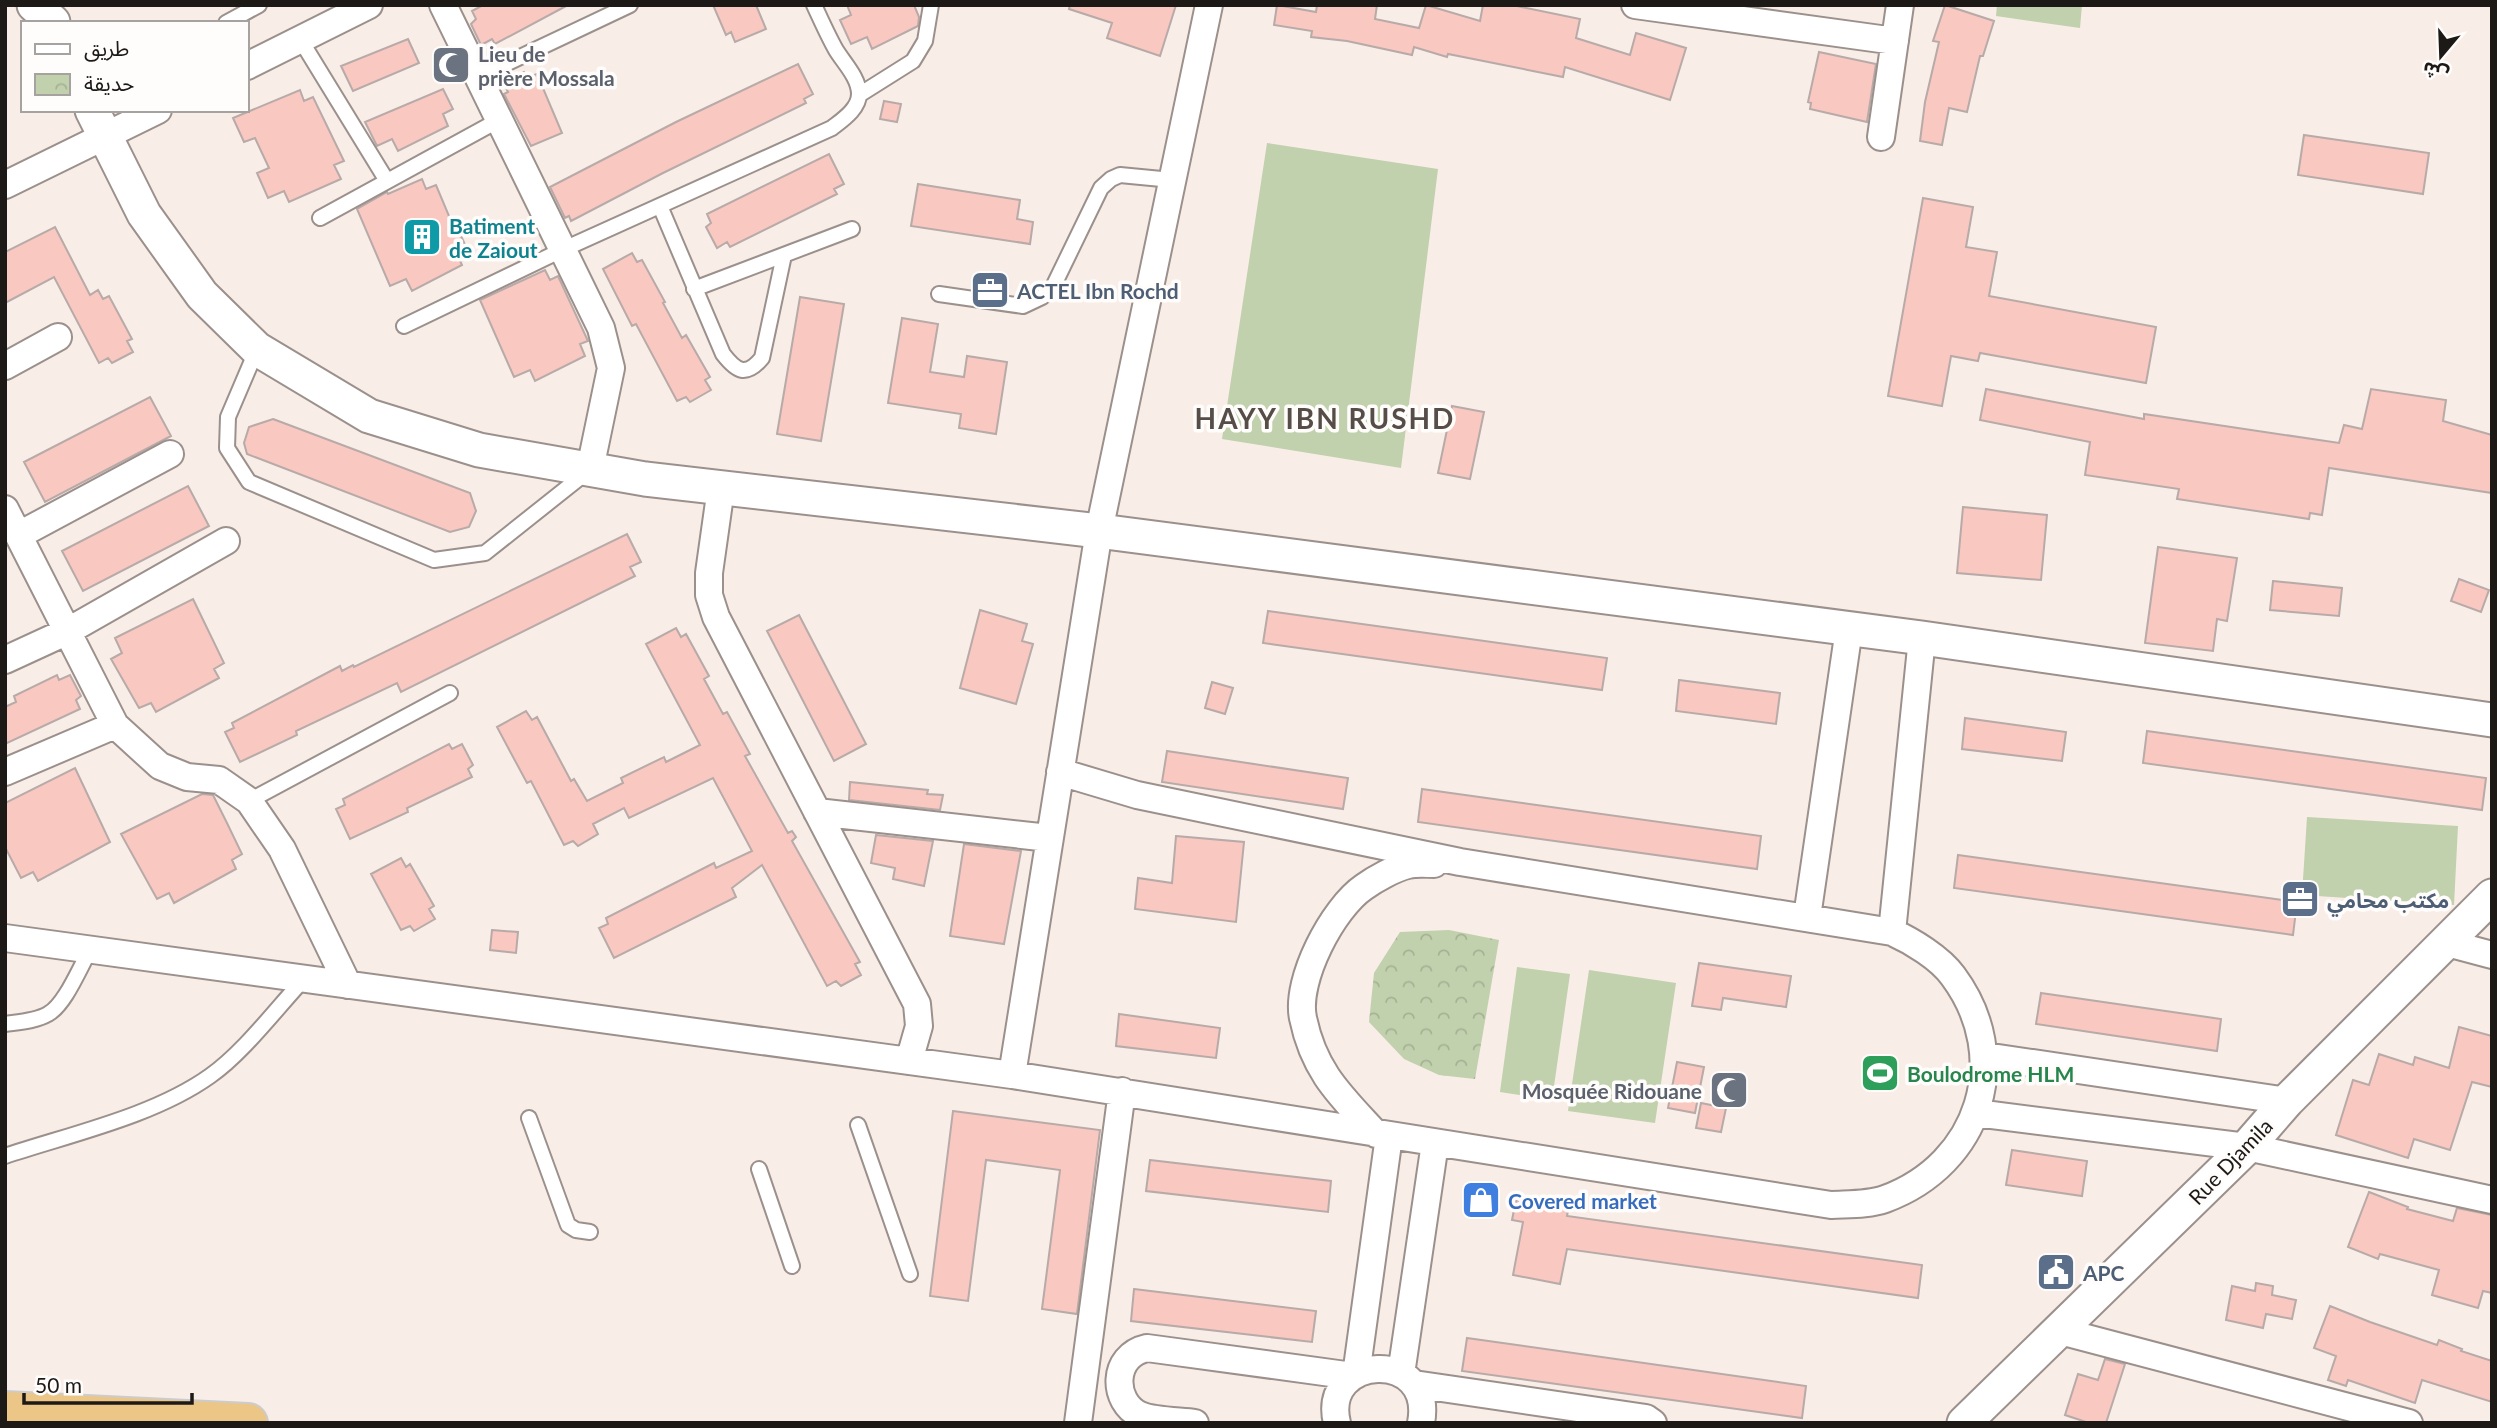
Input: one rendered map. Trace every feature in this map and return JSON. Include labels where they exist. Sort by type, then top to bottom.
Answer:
[{"type":"highway","points":[[5,1411],[248,1423]]},
{"type":"street","points":[[248,65],[369,5]]},
{"type":"street","points":[[443,5],[601,328],[611,368],[590,469]]},
{"type":"street","points":[[1012,1075],[1099,531],[1209,5]]},
{"type":"street","points":[[1635,5],[1895,41]]},
{"type":"street","points":[[1881,137],[1900,5]]},
{"type":"street","points":[[5,186],[98,124],[149,112]]},
{"type":"street","points":[[98,124],[151,225],[202,295],[257,349],[369,416],[479,450],[645,479],[1099,531],[1922,638],[2492,720]]},
{"type":"street","points":[[5,366],[58,337]]},
{"type":"street","points":[[19,535],[170,454]]},
{"type":"street","points":[[721,488],[709,573],[709,595],[716,617],[917,1004],[919,1026],[909,1061]]},
{"type":"street","points":[[5,509],[115,725],[160,766],[187,777],[219,780],[250,801],[282,849],[348,985]]},
{"type":"street","points":[[5,660],[68,631],[226,541]]},
{"type":"street","points":[[1807,917],[1849,629]]},
{"type":"street","points":[[1892,932],[1922,638]]},
{"type":"street","points":[[5,772],[115,725]]},
{"type":"street","points":[[5,939],[1122,1091],[1831,1205],[1870,1203],[1885,1199],[1935,1172],[1966,1136],[1976,1113],[1985,1056],[1978,1020],[1952,974],[1913,942],[1892,932],[1460,862],[1138,794],[1060,772]]},
{"type":"street","points":[[817,812],[1049,838]]},
{"type":"street","points":[[1383,1135],[1338,1093],[1320,1068],[1302,1016],[1306,976],[1328,927],[1363,887],[1406,865],[1460,862]]},
{"type":"street","name":"Rue Djamila","points":[[1964,1423],[2247,1147],[2287,1101],[2492,896]]},
{"type":"street","points":[[2447,943],[2492,955]]},
{"type":"street","points":[[1985,1056],[2287,1101]]},
{"type":"street","points":[[1079,1423],[1122,1091]]},
{"type":"street","points":[[1976,1113],[2247,1147],[2492,1200]]},
{"type":"street","points":[[1338,1423],[1335,1415],[1337,1400],[1343,1387],[1355,1375],[1383,1135]]},
{"type":"street","points":[[1421,1423],[1421,1397],[1407,1379],[1435,1143]]},
{"type":"street","points":[[2060,1331],[2409,1423]]},
{"type":"street","points":[[1195,1423],[1141,1416],[1129,1407],[1121,1390],[1119,1375],[1124,1361],[1133,1351],[1147,1348],[1355,1375],[1378,1368],[1407,1379],[1646,1418],[1653,1423]]},
{"type":"lane","points":[[230,21],[258,5]]},
{"type":"lane","points":[[478,77],[630,5]]},
{"type":"lane","points":[[404,327],[562,250],[832,128],[855,107],[859,95],[855,80],[836,50],[814,5]]},
{"type":"lane","points":[[859,95],[913,61],[925,41],[931,5]]},
{"type":"lane","points":[[300,39],[387,181]]},
{"type":"lane","points":[[320,218],[499,120]]},
{"type":"lane","points":[[939,293],[1023,306],[1042,296],[1053,286],[1101,188],[1111,179],[1120,175],[1172,180]]},
{"type":"lane","points":[[660,206],[723,355],[733,368],[754,368],[762,358],[784,255]]},
{"type":"lane","points":[[694,289],[852,229]]},
{"type":"lane","points":[[257,349],[228,417],[227,447],[249,482],[434,560],[485,553],[590,469]]},
{"type":"lane","points":[[250,801],[450,693]]},
{"type":"lane","points":[[5,1024],[33,1020],[49,1014],[59,1004],[90,950]]},
{"type":"lane","points":[[5,1156],[151,1108],[188,1090],[213,1074],[304,979]]},
{"type":"lane","points":[[529,1118],[568,1225],[576,1230],[590,1232]]},
{"type":"lane","points":[[858,1125],[910,1274]]},
{"type":"lane","points":[[759,1169],[792,1266]]},
{"type":"green space","points":[[1997,5],[2082,5],[2080,28],[1996,16]]},
{"type":"green space","points":[[1267,143],[1438,169],[1401,468],[1222,439]]},
{"type":"green space","points":[[2307,817],[2458,826],[2454,905],[2302,895]]},
{"type":"green space","points":[[1449,930],[1499,940],[1475,1079],[1439,1075],[1404,1059],[1369,1022],[1374,973],[1400,932]]},
{"type":"green space","points":[[1517,967],[1570,974],[1552,1100],[1500,1092]]},
{"type":"green space","points":[[1589,970],[1676,983],[1655,1123],[1568,1111]]},
{"type":"building","points":[[483,5],[568,5],[495,44],[492,39],[481,45],[471,24],[476,19],[472,11]]},
{"type":"building","points":[[713,5],[756,5],[766,29],[735,42],[731,32],[726,35]]},
{"type":"building","points":[[847,5],[914,5],[919,17],[918,26],[872,49],[867,37],[851,44],[840,20],[851,15]]},
{"type":"building","points":[[1070,5],[1176,5],[1160,56],[1107,38],[1112,23],[1069,9]]},
{"type":"building","points":[[1277,5],[1316,12],[1317,5],[1377,5],[1375,19],[1419,28],[1426,5],[1480,21],[1483,5],[1512,5],[1580,19],[1576,38],[1630,55],[1636,33],[1686,48],[1670,100],[1565,67],[1563,77],[1448,54],[1447,57],[1414,47],[1412,55],[1347,41],[1311,37],[1312,31],[1274,25]]},
{"type":"building","points":[[1945,5],[1994,21],[1983,56],[1980,56],[1967,112],[1949,108],[1942,145],[1920,141],[1925,102],[1939,42],[1933,41]]},
{"type":"building","points":[[408,39],[419,63],[353,91],[341,66]]},
{"type":"building","points":[[1819,52],[1876,64],[1867,122],[1810,109],[1811,103],[1808,102]]},
{"type":"building","points":[[798,64],[813,94],[804,99],[806,103],[571,221],[569,216],[565,218],[550,187],[676,122]]},
{"type":"building","points":[[524,72],[528,77],[537,74],[562,133],[531,146],[504,94],[508,92],[503,82]]},
{"type":"building","points":[[443,89],[453,109],[443,114],[448,126],[398,151],[392,139],[377,146],[365,122]]},
{"type":"building","points":[[300,90],[304,101],[313,97],[344,161],[334,165],[341,179],[289,202],[284,191],[268,198],[257,173],[269,168],[255,138],[244,142],[233,118]]},
{"type":"building","points":[[884,101],[901,104],[897,122],[880,119]]},
{"type":"building","points":[[2304,135],[2429,153],[2423,194],[2298,175]]},
{"type":"building","points":[[829,154],[844,184],[834,189],[837,194],[730,247],[727,242],[717,248],[706,227],[711,223],[707,214]]},
{"type":"building","name":"Batiment de Zaiout","points":[[422,179],[426,189],[436,185],[454,228],[457,227],[467,249],[457,254],[462,265],[412,291],[406,279],[390,286],[357,209],[387,192],[388,194]]},
{"type":"building","points":[[918,184],[1020,200],[1017,219],[1033,222],[1030,244],[911,226]]},
{"type":"building","points":[[1923,198],[1973,207],[1966,247],[1997,252],[1989,296],[2156,327],[2146,383],[1980,353],[1978,361],[1951,356],[1942,406],[1888,396]]},
{"type":"building","points":[[55,227],[90,295],[98,290],[103,299],[109,296],[132,339],[127,341],[133,352],[112,363],[108,358],[99,363],[54,277],[5,303],[5,252]]},
{"type":"building","points":[[632,253],[637,262],[642,260],[682,338],[686,335],[710,377],[705,380],[711,390],[690,402],[686,397],[677,401],[636,324],[632,326],[603,269]]},
{"type":"building","points":[[545,270],[550,280],[558,276],[588,341],[580,344],[585,356],[535,381],[530,370],[514,377],[480,300]]},
{"type":"building","points":[[800,297],[844,304],[821,441],[777,434]]},
{"type":"building","points":[[902,318],[938,324],[930,372],[964,377],[967,356],[1007,362],[996,434],[959,428],[961,414],[888,403]]},
{"type":"building","points":[[1986,389],[2144,419],[2144,414],[2339,443],[2344,425],[2362,429],[2371,389],[2446,400],[2443,421],[2492,435],[2492,493],[2329,468],[2322,515],[2310,513],[2309,519],[2177,499],[2179,489],[2085,475],[2090,442],[1980,420]]},
{"type":"building","points":[[150,397],[171,436],[45,502],[24,462]]},
{"type":"building","points":[[1452,406],[1484,412],[1470,479],[1438,473]]},
{"type":"building","points":[[273,419],[470,493],[476,511],[469,527],[450,532],[247,454],[244,443],[249,427]]},
{"type":"building","points":[[188,486],[209,526],[83,591],[62,551]]},
{"type":"building","points":[[1963,507],[2047,515],[2041,580],[1957,573]]},
{"type":"building","points":[[627,534],[641,562],[630,567],[635,576],[401,692],[397,683],[296,731],[297,735],[240,762],[225,732],[234,728],[232,723],[340,666],[342,671],[353,665],[354,667]]},
{"type":"building","points":[[2158,547],[2237,558],[2227,621],[2217,619],[2213,651],[2145,643]]},
{"type":"building","points":[[2459,579],[2489,590],[2481,612],[2451,601]]},
{"type":"building","points":[[2273,581],[2342,588],[2339,616],[2270,610]]},
{"type":"building","points":[[193,599],[224,663],[214,669],[219,678],[156,712],[151,703],[139,708],[111,659],[122,653],[115,638]]},
{"type":"building","points":[[980,610],[1027,624],[1022,641],[1033,644],[1016,704],[960,688]]},
{"type":"building","points":[[1268,611],[1607,658],[1602,690],[1263,643]]},
{"type":"building","points":[[799,615],[866,744],[834,761],[767,631]]},
{"type":"building","points":[[676,628],[681,637],[686,634],[709,676],[704,679],[723,714],[727,712],[750,754],[745,756],[788,833],[792,831],[796,837],[792,841],[860,962],[855,964],[861,975],[841,986],[836,981],[827,986],[762,865],[732,888],[736,897],[614,958],[599,928],[608,924],[606,918],[714,863],[716,868],[752,851],[713,778],[629,818],[624,808],[593,824],[598,834],[578,846],[573,841],[564,845],[531,781],[527,783],[497,727],[526,711],[532,720],[537,717],[571,781],[574,779],[587,801],[623,783],[621,778],[664,757],[666,762],[700,745],[646,644]]},
{"type":"building","points":[[57,675],[59,680],[70,675],[81,696],[76,700],[80,709],[5,744],[5,707],[16,702],[14,696]]},
{"type":"building","points":[[1679,680],[1780,693],[1776,724],[1676,711]]},
{"type":"building","points":[[1212,682],[1233,688],[1225,714],[1205,708]]},
{"type":"building","points":[[1965,718],[2066,732],[2062,761],[1962,749]]},
{"type":"building","points":[[2147,731],[2486,778],[2482,810],[2143,763]]},
{"type":"building","points":[[449,744],[452,749],[462,744],[473,765],[468,769],[472,777],[407,808],[408,812],[350,839],[336,809],[345,805],[343,799]]},
{"type":"building","points":[[1167,751],[1348,778],[1343,809],[1162,782]]},
{"type":"building","points":[[75,768],[110,842],[38,881],[33,872],[21,878],[5,847],[5,803]]},
{"type":"building","points":[[850,782],[928,790],[927,794],[943,795],[940,810],[849,800]]},
{"type":"building","points":[[1422,789],[1761,836],[1757,869],[1418,822]]},
{"type":"building","points":[[202,794],[213,795],[242,854],[232,860],[236,869],[174,903],[169,893],[157,899],[121,834]]},
{"type":"building","points":[[876,835],[933,841],[924,886],[893,879],[895,868],[871,863]]},
{"type":"building","points":[[1176,836],[1244,842],[1236,922],[1135,909],[1138,878],[1172,883]]},
{"type":"building","points":[[964,844],[1021,851],[1004,944],[950,936]]},
{"type":"building","points":[[1958,855],[2297,902],[2293,935],[1954,888]]},
{"type":"building","points":[[401,858],[406,867],[410,864],[434,906],[429,909],[435,919],[414,931],[410,926],[401,930],[371,874]]},
{"type":"building","points":[[492,930],[518,932],[516,953],[490,950]]},
{"type":"building","points":[[1699,963],[1791,976],[1786,1007],[1723,998],[1721,1010],[1692,1006]]},
{"type":"building","points":[[2041,993],[2221,1019],[2217,1051],[2036,1024]]},
{"type":"building","points":[[1119,1014],[1220,1028],[1216,1058],[1116,1046]]},
{"type":"building","points":[[2459,1027],[2492,1036],[2492,1087],[2472,1082],[2450,1150],[2414,1139],[2408,1158],[2336,1135],[2353,1080],[2369,1085],[2379,1054],[2413,1065],[2415,1057],[2449,1068]]},
{"type":"building","points":[[1677,1062],[1704,1067],[1695,1113],[1668,1108]]},
{"type":"building","points":[[1701,1103],[1726,1108],[1721,1132],[1696,1128]]},
{"type":"building","points":[[953,1111],[1100,1130],[1077,1314],[1042,1309],[1060,1170],[986,1160],[968,1301],[930,1296]]},
{"type":"building","points":[[2012,1150],[2087,1161],[2082,1196],[2006,1185]]},
{"type":"building","points":[[1150,1160],[1331,1181],[1328,1212],[1146,1191]]},
{"type":"building","points":[[2369,1192],[2408,1207],[2407,1209],[2453,1221],[2457,1208],[2492,1215],[2492,1293],[2483,1291],[2478,1308],[2432,1295],[2439,1270],[2380,1254],[2378,1259],[2348,1247]]},
{"type":"building","points":[[1516,1200],[1568,1210],[1567,1216],[1922,1265],[1918,1298],[1567,1249],[1560,1284],[1513,1275],[1523,1222],[1512,1220]]},
{"type":"building","points":[[2256,1283],[2273,1286],[2272,1295],[2296,1300],[2292,1319],[2266,1314],[2263,1328],[2226,1320],[2232,1286],[2255,1291]]},
{"type":"building","points":[[1134,1289],[1316,1311],[1312,1342],[1131,1321]]},
{"type":"building","points":[[2330,1306],[2437,1345],[2439,1340],[2462,1349],[2461,1351],[2492,1361],[2492,1402],[2422,1380],[2415,1403],[2348,1380],[2346,1386],[2328,1380],[2336,1356],[2314,1348]]},
{"type":"building","points":[[1467,1338],[1806,1386],[1802,1418],[1462,1371]]},
{"type":"building","points":[[2105,1359],[2125,1364],[2106,1423],[2089,1423],[2065,1415],[2078,1374],[2098,1380]]},
{"type":"place","name":"Lieu de prière Mossala","points":[[451,65]]},
{"type":"place","name":"Batiment de Zaiout","points":[[422,237]]},
{"type":"place","name":"ACTEL Ibn Rochd","points":[[990,290]]},
{"type":"place","name":"مكتب محامي","points":[[2300,899]]},
{"type":"place","name":"Boulodrome HLM","points":[[1880,1073]]},
{"type":"place","name":"Mosquée Ridouane","points":[[1729,1090]]},
{"type":"place","name":"Covered market","points":[[1481,1200]]},
{"type":"place","name":"APC","points":[[2056,1272]]},
{"type":"district","name":"HAYY IBN RUSHD","points":[[1325,418]]}]
